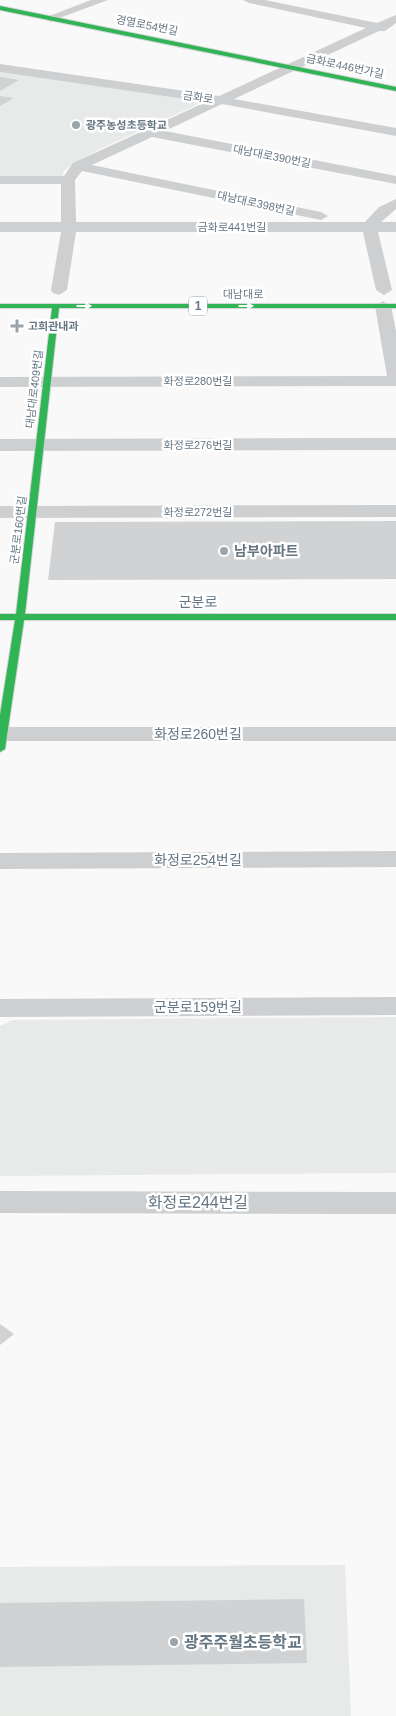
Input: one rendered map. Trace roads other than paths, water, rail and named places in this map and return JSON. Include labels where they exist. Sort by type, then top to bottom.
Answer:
[{"type":"street","points":[[50,18],[102,0]]},
{"type":"street","points":[[249,0],[396,32]]},
{"type":"street","name":"경열로54번길","points":[[0,8],[289,67]]},
{"type":"street","points":[[59,290],[69,228],[68,180],[78,166],[396,18]]},
{"type":"street","name":"금화로446번가길","points":[[289,67],[396,89]]},
{"type":"street","name":"금화로","points":[[0,68],[219,100],[396,132]]},
{"type":"street","name":"대남대로390번길","points":[[149,132],[396,180]]},
{"type":"street","name":"대남대로398번길","points":[[78,166],[369,227]]},
{"type":"street","points":[[0,180],[68,180]]},
{"type":"street","points":[[396,203],[384,210],[369,227],[387,297],[396,376]]},
{"type":"street","name":"금화로441번길","points":[[0,227],[396,227]]},
{"type":"street","name":"대남대로","points":[[0,306],[387,297]]},
{"type":"street","name":"대남대로409번길","points":[[40,445],[56,306]]},
{"type":"street","name":"화정로280번길","points":[[0,382],[396,381]]},
{"type":"street","name":"화정로276번길","points":[[0,445],[396,444]]},
{"type":"street","name":"군분로160번길","points":[[20,617],[40,445]]},
{"type":"street","name":"화정로272번길","points":[[0,512],[396,511]]},
{"type":"street","name":"군분로","points":[[0,617],[396,616]]},
{"type":"street","points":[[1,739],[20,617]]},
{"type":"street","name":"화정로260번길","points":[[1,739],[396,734]]},
{"type":"street","name":"화정로254번길","points":[[0,861],[396,859]]},
{"type":"street","name":"군분로159번길","points":[[0,1008],[396,1006]]},
{"type":"street","name":"화정로244번길","points":[[0,1202],[396,1202]]},
{"type":"place","name":"광주농성초등학교","points":[[76,125]]},
{"type":"place","name":"고희관내과","points":[[17,326]]},
{"type":"place","name":"남부아파트","points":[[224,551]]},
{"type":"place","name":"광주주월초등학교","points":[[174,1642]]}]
